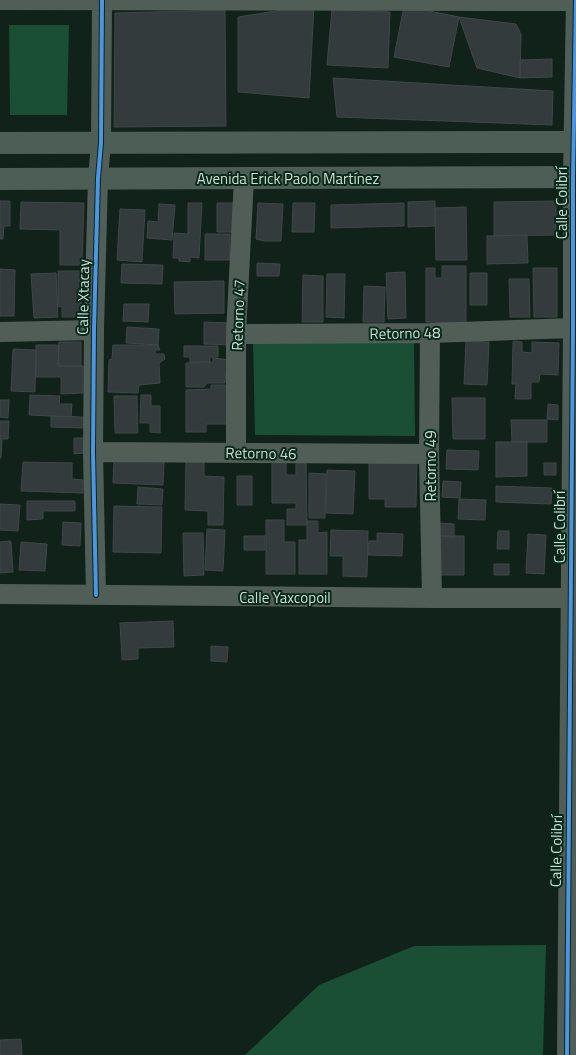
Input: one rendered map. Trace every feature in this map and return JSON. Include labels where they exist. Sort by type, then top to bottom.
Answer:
[{"type":"main road","points":[[0,143],[575,142]]},
{"type":"main road","name":"Avenida Erick Paolo Martínez","points":[[0,178],[574,177]]},
{"type":"street","points":[[0,0],[576,1]]},
{"type":"street","name":"Calle Xtacay","points":[[96,596],[93,452],[94,330],[98,178],[101,142],[102,0]]},
{"type":"street","name":"Calle Colibrí","points":[[567,1055],[576,1]]},
{"type":"street","name":"Retorno 47","points":[[236,452],[236,334],[244,178]]},
{"type":"street","name":"Retorno 48","points":[[236,334],[430,333],[573,328]]},
{"type":"street","points":[[0,332],[94,330]]},
{"type":"street","name":"Retorno 49","points":[[430,333],[432,598]]},
{"type":"street","name":"Retorno 46","points":[[93,452],[430,454]]},
{"type":"street","name":"Calle Yaxcopoil","points":[[0,594],[96,596],[571,598]]},
{"type":"green space","points":[[9,25],[69,25],[67,115],[10,115]]},
{"type":"green space","points":[[253,340],[414,340],[415,436],[255,435]]},
{"type":"green space","points":[[546,945],[543,1055],[245,1055],[319,985],[414,946]]},
{"type":"building","points":[[314,5],[309,98],[238,92],[238,17]]},
{"type":"building","points":[[404,6],[459,17],[449,67],[394,57]]},
{"type":"building","points":[[332,9],[390,12],[388,68],[327,65]]},
{"type":"building","points":[[225,10],[226,126],[114,127],[115,13]]},
{"type":"building","points":[[459,17],[516,24],[521,34],[520,78],[477,68]]},
{"type":"building","points":[[552,59],[552,77],[520,78],[520,60]]},
{"type":"building","points":[[333,78],[553,91],[552,125],[337,117]]},
{"type":"building","points":[[0,201],[10,201],[10,226],[4,226],[3,239],[0,239]]},
{"type":"building","points":[[435,201],[435,226],[408,227],[408,202]]},
{"type":"building","points":[[556,201],[556,235],[494,236],[494,202]]},
{"type":"building","points":[[21,202],[84,203],[82,265],[60,265],[60,230],[20,229]]},
{"type":"building","points":[[188,203],[202,203],[199,258],[190,257],[190,262],[179,261],[179,258],[173,258],[174,233],[188,234]]},
{"type":"building","points":[[217,203],[234,203],[233,232],[217,232]]},
{"type":"building","points":[[258,203],[283,204],[281,241],[264,241],[256,239]]},
{"type":"building","points":[[293,203],[315,203],[314,232],[292,232]]},
{"type":"building","points":[[404,203],[404,226],[331,228],[331,205]]},
{"type":"building","points":[[159,204],[175,205],[172,240],[147,238],[148,221],[158,222]]},
{"type":"building","points":[[466,207],[467,260],[436,260],[435,208]]},
{"type":"building","points":[[120,209],[145,210],[142,262],[117,260]]},
{"type":"building","points":[[205,234],[230,234],[230,260],[205,260]]},
{"type":"building","points":[[527,235],[528,263],[487,264],[487,236]]},
{"type":"building","points":[[257,263],[280,264],[279,276],[257,276]]},
{"type":"building","points":[[122,264],[163,265],[162,284],[121,283]]},
{"type":"building","points":[[442,266],[466,266],[466,323],[426,322],[426,268],[435,268],[435,278],[442,278]]},
{"type":"building","points":[[533,268],[557,268],[557,317],[534,317]]},
{"type":"building","points":[[0,269],[15,270],[14,316],[0,316]]},
{"type":"building","points":[[58,271],[82,271],[81,317],[62,317],[62,306],[58,307]]},
{"type":"building","points":[[405,272],[406,318],[388,319],[386,273]]},
{"type":"building","points":[[56,273],[58,317],[34,318],[31,274]]},
{"type":"building","points":[[470,273],[487,273],[487,305],[470,305]]},
{"type":"building","points":[[327,274],[345,274],[344,318],[326,317]]},
{"type":"building","points":[[303,275],[323,276],[323,322],[302,322]]},
{"type":"building","points":[[509,279],[529,279],[530,317],[510,317]]},
{"type":"building","points":[[224,281],[224,313],[175,314],[174,282]]},
{"type":"building","points":[[364,286],[385,287],[384,322],[363,322]]},
{"type":"building","points":[[124,304],[149,304],[148,322],[123,321]]},
{"type":"building","points":[[204,322],[232,323],[231,345],[204,344]]},
{"type":"building","points":[[127,327],[159,329],[158,345],[126,343]]},
{"type":"building","points":[[466,341],[489,342],[487,385],[464,384]]},
{"type":"building","points":[[513,341],[522,342],[522,352],[532,353],[532,342],[559,343],[558,375],[540,374],[539,382],[531,382],[531,399],[515,399],[516,384],[512,384]]},
{"type":"building","points":[[59,342],[81,342],[81,366],[58,366]]},
{"type":"building","points":[[36,345],[59,345],[58,366],[83,366],[83,393],[61,394],[61,377],[36,377]]},
{"type":"building","points":[[113,345],[158,345],[160,350],[155,350],[155,354],[164,354],[165,359],[159,363],[160,383],[139,385],[138,393],[108,392],[109,360],[112,359]]},
{"type":"building","points":[[184,346],[218,346],[218,357],[210,357],[210,362],[190,362],[190,357],[184,357]]},
{"type":"building","points":[[13,349],[36,350],[35,392],[11,391]]},
{"type":"building","points":[[213,358],[231,360],[231,373],[226,373],[225,383],[207,383],[204,387],[186,387],[186,363],[213,363]]},
{"type":"building","points":[[211,385],[230,385],[231,424],[206,424],[206,432],[186,432],[186,390],[211,389]]},
{"type":"building","points":[[30,395],[60,396],[59,404],[72,404],[71,417],[29,415]]},
{"type":"building","points":[[141,395],[151,395],[151,406],[160,406],[160,433],[150,432],[150,423],[140,423]]},
{"type":"building","points":[[114,396],[137,396],[138,433],[115,433]]},
{"type":"building","points":[[452,398],[485,398],[485,439],[453,439]]},
{"type":"building","points":[[0,400],[9,400],[8,418],[0,417]]},
{"type":"building","points":[[548,404],[558,405],[558,420],[547,419]]},
{"type":"building","points":[[51,416],[84,417],[84,428],[51,427]]},
{"type":"building","points":[[511,420],[547,420],[547,442],[512,442]]},
{"type":"building","points":[[0,421],[9,421],[8,439],[0,439]]},
{"type":"building","points":[[74,438],[84,438],[85,453],[74,454]]},
{"type":"building","points":[[0,439],[2,439],[1,458],[0,458]]},
{"type":"building","points":[[496,442],[527,442],[527,476],[496,477]]},
{"type":"building","points":[[447,450],[479,451],[478,470],[446,469]]},
{"type":"building","points":[[114,459],[164,461],[163,485],[113,483]]},
{"type":"building","points":[[272,459],[286,459],[286,475],[296,475],[296,460],[306,460],[307,525],[287,525],[287,509],[296,509],[296,503],[272,503]]},
{"type":"building","points":[[369,459],[417,459],[416,507],[385,507],[385,499],[369,499]]},
{"type":"building","points":[[186,461],[204,462],[204,476],[224,477],[223,525],[208,525],[208,511],[185,510]]},
{"type":"building","points":[[23,462],[72,463],[72,479],[83,480],[83,493],[21,491]]},
{"type":"building","points":[[544,463],[556,463],[556,475],[544,475]]},
{"type":"building","points":[[327,470],[355,471],[353,514],[326,513]]},
{"type":"building","points":[[309,473],[326,474],[325,518],[309,518]]},
{"type":"building","points":[[237,476],[252,476],[252,505],[237,505]]},
{"type":"building","points":[[443,481],[461,482],[460,498],[442,497]]},
{"type":"building","points":[[496,486],[552,488],[551,504],[496,502]]},
{"type":"building","points":[[138,487],[163,489],[162,505],[137,504]]},
{"type":"building","points":[[459,499],[486,500],[485,520],[458,519]]},
{"type":"building","points":[[27,501],[75,501],[75,511],[43,511],[43,519],[27,520]]},
{"type":"building","points":[[0,504],[20,505],[18,531],[0,530]]},
{"type":"building","points":[[114,506],[162,507],[161,553],[113,552]]},
{"type":"building","points":[[266,520],[284,520],[284,542],[295,542],[295,574],[266,574]]},
{"type":"building","points":[[307,521],[318,521],[318,533],[327,532],[327,574],[299,574],[299,540],[307,540]]},
{"type":"building","points":[[63,522],[81,523],[80,546],[62,545]]},
{"type":"building","points":[[440,523],[454,524],[454,537],[440,536]]},
{"type":"building","points":[[207,529],[225,530],[223,571],[205,570]]},
{"type":"building","points":[[331,530],[368,531],[367,577],[343,576],[343,556],[330,556]]},
{"type":"building","points":[[498,531],[509,531],[509,549],[497,549]]},
{"type":"building","points":[[183,533],[203,533],[204,575],[184,576]]},
{"type":"building","points":[[377,533],[403,534],[402,556],[368,555],[369,541],[377,541]]},
{"type":"building","points":[[528,534],[546,535],[544,574],[526,573]]},
{"type":"building","points":[[244,536],[265,536],[265,550],[244,550]]},
{"type":"building","points":[[440,536],[464,536],[464,575],[439,575]]},
{"type":"building","points":[[11,541],[13,572],[0,573],[0,542]]},
{"type":"building","points":[[21,542],[47,544],[45,571],[19,570]]},
{"type":"building","points":[[494,564],[509,564],[509,575],[494,575]]},
{"type":"building","points":[[173,621],[174,647],[138,648],[138,659],[122,660],[120,623]]},
{"type":"building","points":[[211,646],[228,647],[227,662],[211,661]]},
{"type":"building","points":[[21,1039],[22,1055],[0,1055],[0,1040]]},
{"type":"cycle path","points":[[96,595],[93,452],[94,330],[98,178],[101,143],[102,0]]},
{"type":"cycle path","points":[[567,1055],[573,177],[576,0]]}]
